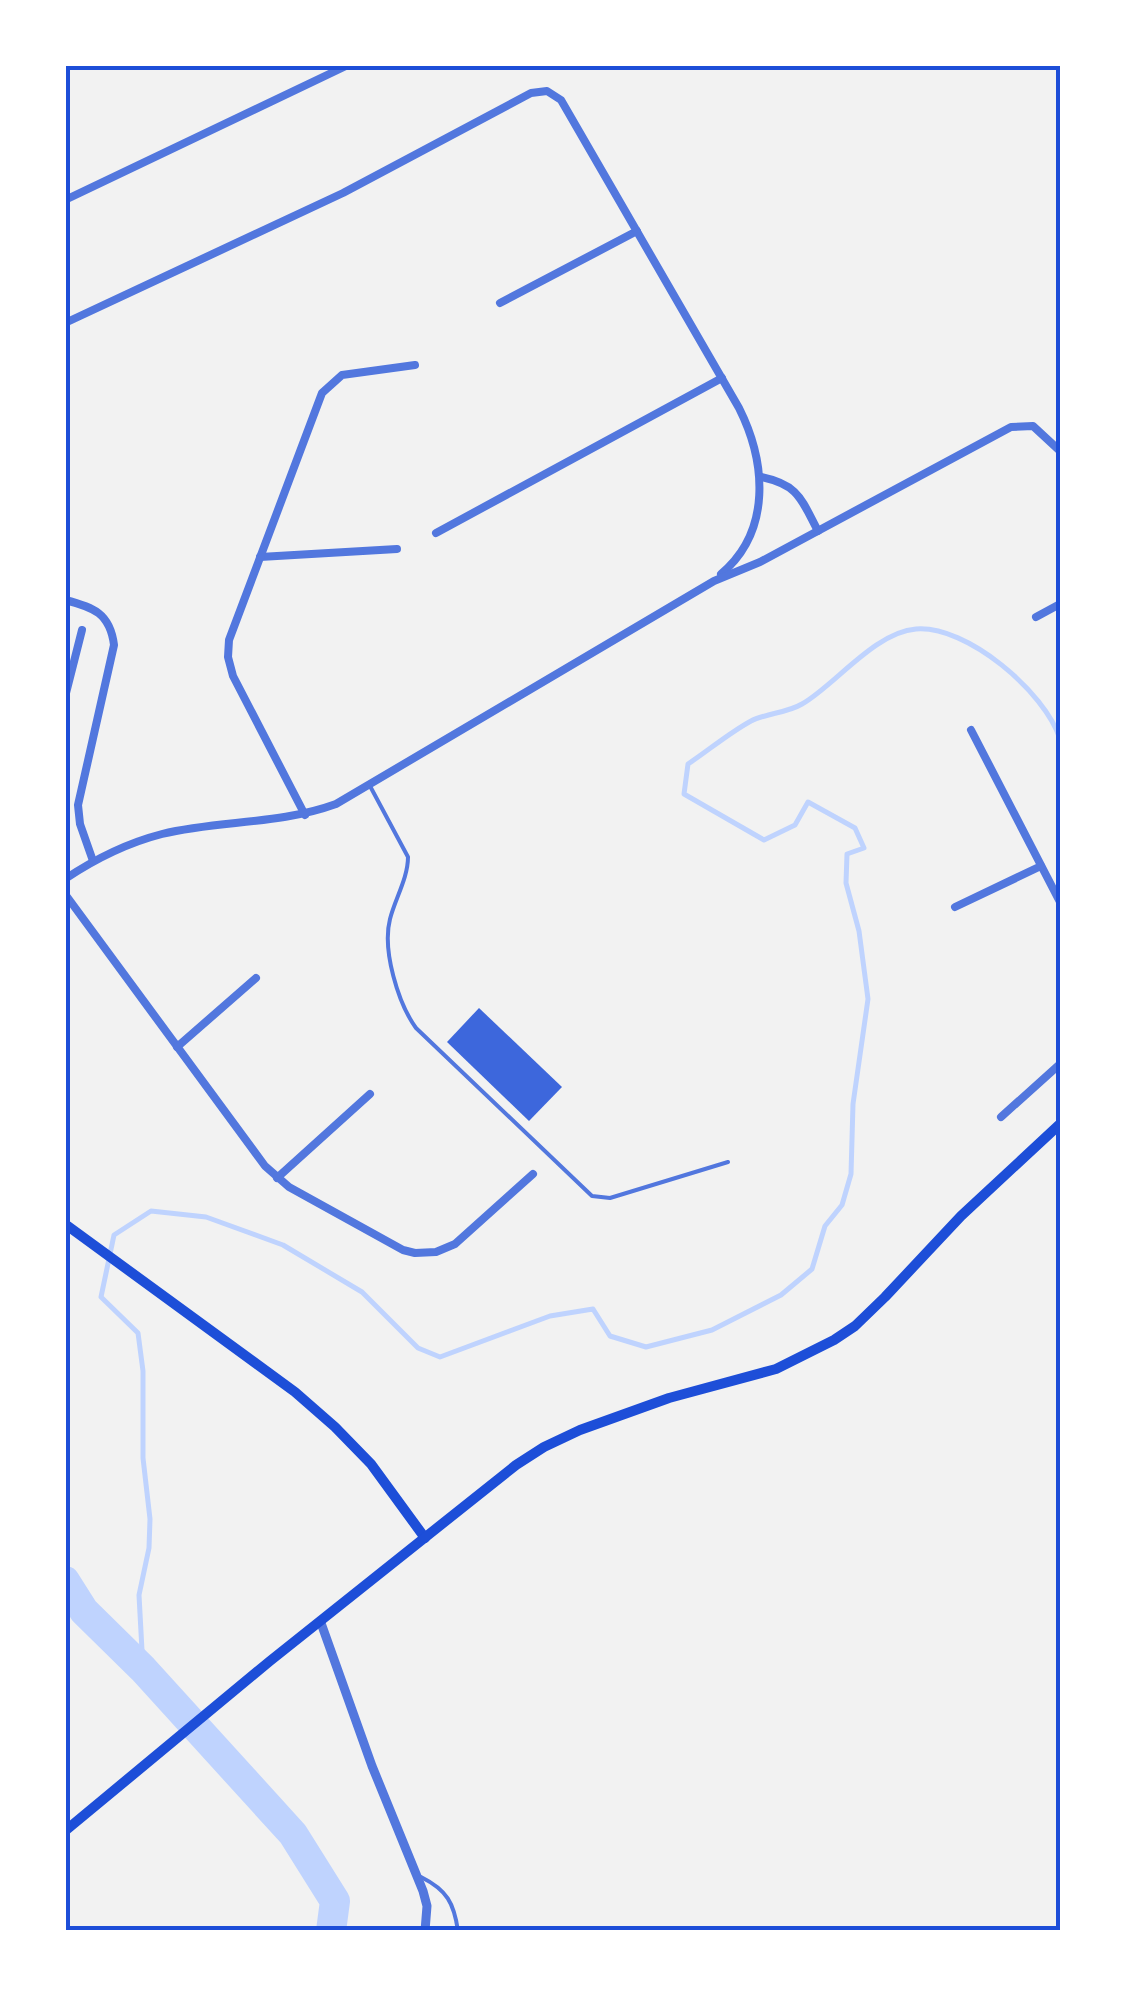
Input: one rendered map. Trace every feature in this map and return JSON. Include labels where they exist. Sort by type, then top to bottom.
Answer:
[{"type":"main road","points":[[65,1831],[270,1661],[544,1447],[669,1398],[776,1370],[834,1340],[875,1307],[961,1216],[1060,1124]]},
{"type":"main road","points":[[65,1224],[295,1392],[335,1426],[370,1464],[425,1538]]},
{"type":"street","points":[[65,200],[348,65]]},
{"type":"street","points":[[65,323],[344,193],[531,94],[547,91],[560,100],[748,425],[761,477],[760,498],[749,536],[728,568],[714,581]]},
{"type":"street","points":[[500,302],[637,231]]},
{"type":"street","points":[[306,815],[229,666],[229,640],[322,393],[342,374],[415,365]]},
{"type":"street","points":[[436,533],[722,378]]},
{"type":"street","points":[[65,879],[93,861],[163,834],[306,815],[336,804],[714,581],[760,562],[1004,431],[1025,424],[1039,429],[1060,450]]},
{"type":"street","points":[[761,477],[783,481],[794,488],[818,531]]},
{"type":"street","points":[[260,557],[397,549]]},
{"type":"street","points":[[65,600],[99,611],[107,619],[114,644],[78,805],[93,861]]},
{"type":"street","points":[[1036,618],[1060,604]]},
{"type":"street","points":[[65,697],[82,630]]},
{"type":"street","points":[[972,730],[1060,902]]},
{"type":"street","points":[[65,802],[78,805]]},
{"type":"street","points":[[955,907],[1041,866]]},
{"type":"street","points":[[65,894],[277,1178],[402,1250],[427,1254],[455,1244],[533,1174]]},
{"type":"street","points":[[178,1047],[256,978]]},
{"type":"street","points":[[1002,1118],[1060,1064]]},
{"type":"street","points":[[277,1178],[370,1094]]},
{"type":"street","points":[[321,1623],[372,1766],[418,1876],[427,1906],[425,1931]]},
{"type":"lane","points":[[370,786],[408,857],[389,923],[388,941],[398,995],[416,1028],[592,1196],[610,1198],[728,1162]]},
{"type":"lane","points":[[418,1876],[447,1894],[456,1913],[458,1931]]},
{"type":"building","points":[[479,1008],[562,1087],[529,1121],[447,1042]]},
{"type":"waterway","points":[[143,1669],[139,1595],[149,1548],[150,1519],[143,1458],[143,1371],[138,1333],[101,1297],[114,1235],[151,1211],[206,1217],[283,1245],[362,1292],[418,1348],[440,1357],[550,1316],[593,1309],[610,1336],[646,1347],[712,1330],[781,1295],[812,1269],[825,1226],[842,1205],[851,1174],[853,1104],[868,999],[859,931],[846,883],[847,854],[864,848],[855,828],[808,802],[795,825],[764,840],[684,794],[688,764],[751,721],[802,704],[885,639],[916,629],[958,638],[1002,665],[1038,701],[1060,739]]},
{"type":"waterway","points":[[65,1581],[84,1611],[143,1669],[293,1834],[335,1901],[331,1931]]}]
